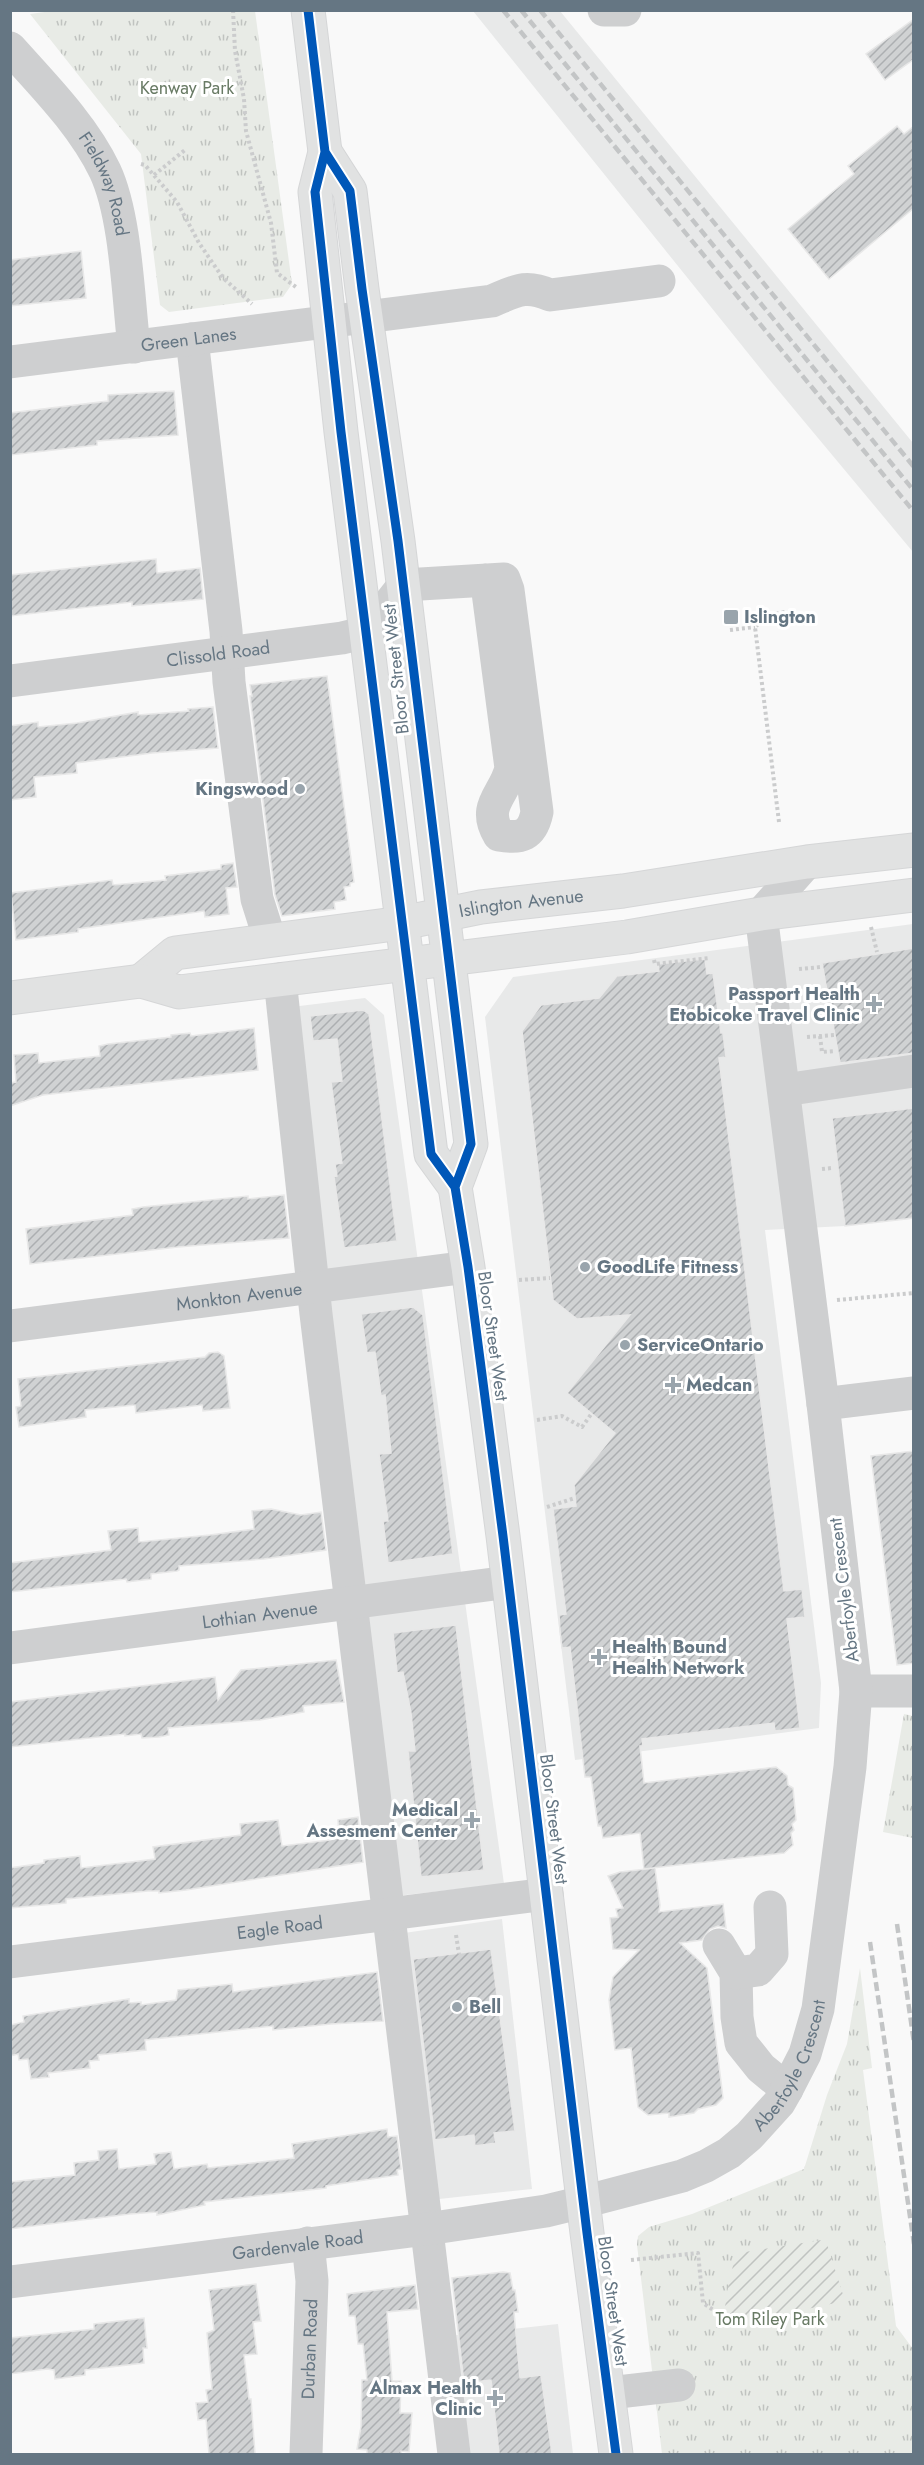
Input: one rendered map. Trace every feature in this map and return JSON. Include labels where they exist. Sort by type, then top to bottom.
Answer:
[{"type":"main road","name":"Bloor Street West","points":[[308,10],[325,152],[315,192],[430,1154],[455,1187],[468,1267],[616,2454]]},
{"type":"main road","name":"Bloor Street West","points":[[325,152],[350,191],[404,585],[471,1144],[455,1187]]},
{"type":"main road","name":"Islington Avenue","points":[[141,981],[175,953],[402,923],[481,907],[623,891],[807,862],[914,850]]},
{"type":"main road","points":[[623,891],[627,937]]},
{"type":"main road","points":[[10,998],[141,981],[179,992],[627,937],[761,914],[914,895]]},
{"type":"street","points":[[604,10],[625,10]]},
{"type":"street","name":"Fieldway Road","points":[[10,48],[56,99],[80,131],[105,171],[113,190],[134,347]]},
{"type":"street","name":"Green Lanes","points":[[10,362],[492,301],[522,308],[535,307],[550,296],[659,281]]},
{"type":"street","points":[[192,339],[226,652],[257,899],[270,940]]},
{"type":"street","points":[[366,632],[404,585],[494,579]]},
{"type":"street","points":[[494,579],[509,602],[537,812],[535,823],[520,837],[499,835],[492,823],[492,810],[496,798],[509,778],[511,768],[488,592],[494,579]]},
{"type":"street","name":"Clissold Road","points":[[10,681],[342,638],[366,632]]},
{"type":"street","points":[[761,914],[807,862]]},
{"type":"street","name":"Aberfoyle Crescent","points":[[583,2202],[682,2176],[729,2153],[749,2136],[779,2103],[788,2089],[805,2054],[818,2009],[850,1767],[856,1691],[823,1404],[761,914]]},
{"type":"street","points":[[280,979],[313,1285],[454,2454]]},
{"type":"street","points":[[784,1090],[914,1071]]},
{"type":"street","name":"Monkton Avenue","points":[[10,1326],[313,1285],[468,1267]]},
{"type":"street","points":[[823,1404],[914,1393]]},
{"type":"street","name":"Lothian Avenue","points":[[10,1648],[508,1582]]},
{"type":"street","points":[[856,1691],[914,1691]]},
{"type":"street","name":"Eagle Road","points":[[10,1962],[547,1894]]},
{"type":"street","points":[[736,1973],[758,1970],[772,1954],[770,1907]]},
{"type":"street","points":[[719,1945],[736,1973],[737,2017],[741,2043],[761,2068],[788,2089]]},
{"type":"street","name":"Gardenvale Road","points":[[10,2282],[427,2229],[546,2211],[583,2202]]},
{"type":"street","name":"Durban Road","points":[[306,2454],[312,2281],[308,2243]]},
{"type":"street","points":[[609,2393],[680,2385]]},
{"type":"path","points":[[233,10],[235,51],[244,99],[246,131],[271,223],[277,273],[296,287]]},
{"type":"path","points":[[154,175],[185,150]]},
{"type":"path","points":[[141,164],[145,165],[177,202],[199,243],[223,278],[252,303],[255,331]]},
{"type":"path","points":[[730,630],[755,627],[768,615],[785,612]]},
{"type":"path","points":[[755,627],[779,822]]},
{"type":"path","points":[[871,928],[877,952]]},
{"type":"path","points":[[655,964],[710,958]]},
{"type":"path","points":[[799,969],[821,967]]},
{"type":"path","points":[[807,1037],[834,1035]]},
{"type":"path","points":[[820,1036],[822,1052],[835,1051]]},
{"type":"path","points":[[822,1169],[832,1168]]},
{"type":"path","points":[[519,1280],[550,1278]]},
{"type":"path","points":[[810,1302],[914,1293]]},
{"type":"path","points":[[537,1420],[562,1416],[582,1427],[592,1413]]},
{"type":"path","points":[[547,1507],[575,1498]]},
{"type":"path","points":[[456,1935],[459,1954]]},
{"type":"path","points":[[631,2260],[698,2253],[703,2303],[719,2314],[718,2328]]},
{"type":"shaded area","points":[[473,11],[560,11],[913,443],[913,552],[768,378]]},
{"type":"shaded area","points":[[913,924],[913,1218],[845,1226],[765,1230],[821,1683],[819,1728],[575,1760],[485,1017],[513,977]]},
{"type":"shaded area","points":[[365,998],[384,1015],[504,1884],[387,1897],[275,1009]]},
{"type":"shaded area","points":[[502,1919],[532,2189],[430,2200],[390,1935]]},
{"type":"shaded area","points":[[558,2324],[573,2454],[462,2454],[448,2336]]},
{"type":"green space","name":"Kenway Park","points":[[59,10],[255,11],[292,284],[283,297],[169,312],[160,305],[141,154],[30,14]]},
{"type":"green space","points":[[904,1714],[913,1716],[913,1838],[883,1832]]},
{"type":"green space","name":"Tom Riley Park","points":[[860,1968],[872,2068],[863,2070],[896,2326],[913,2349],[913,2454],[662,2454],[637,2245],[638,2236],[649,2227],[692,2214],[804,2169],[827,2095],[847,2044]]},
{"type":"green space","points":[[822,2240],[827,2244],[845,2301],[722,2327],[735,2258],[745,2252]]},
{"type":"building","points":[[914,19],[914,59],[885,80],[866,54]]},
{"type":"building","points":[[897,126],[904,134],[914,126],[914,208],[829,279],[788,229],[854,174],[848,166]]},
{"type":"building","points":[[81,251],[86,298],[10,306],[10,260]]},
{"type":"building","points":[[174,391],[178,435],[97,441],[97,445],[10,455],[10,413],[108,401],[108,395]]},
{"type":"building","points":[[156,559],[157,573],[200,568],[203,599],[132,606],[132,602],[10,616],[10,575]]},
{"type":"building","name":"Kingswood","points":[[327,676],[354,882],[344,887],[346,900],[334,902],[335,909],[282,916],[275,895],[250,685]]},
{"type":"building","points":[[213,707],[218,748],[152,753],[76,763],[77,773],[34,777],[36,797],[10,800],[10,726],[38,722],[38,727],[77,723],[138,712],[138,715]]},
{"type":"building","points":[[233,863],[237,887],[226,888],[229,914],[205,917],[204,911],[16,940],[11,893],[112,880],[113,885],[166,880],[165,876],[221,869],[221,865]]},
{"type":"building","points":[[914,948],[914,1053],[840,1063],[822,963]]},
{"type":"building","points":[[705,959],[707,974],[713,973],[726,1057],[719,1058],[784,1591],[802,1589],[805,1617],[787,1619],[800,1728],[775,1731],[774,1723],[642,1739],[643,1746],[640,1746],[644,1783],[776,1767],[787,1776],[788,1785],[793,1788],[796,1820],[792,1824],[793,1845],[784,1853],[644,1869],[640,1833],[603,1838],[601,1826],[598,1826],[591,1777],[585,1777],[570,1647],[562,1648],[559,1615],[566,1614],[553,1509],[576,1506],[574,1485],[615,1433],[567,1393],[630,1315],[577,1319],[553,1300],[522,1031],[541,1005],[599,998],[617,976],[659,971],[658,964]]},
{"type":"building","points":[[363,1010],[369,1014],[397,1241],[344,1248],[334,1177],[337,1176],[335,1164],[342,1163],[331,1082],[342,1081],[337,1039],[313,1041],[310,1016]]},
{"type":"building","points":[[254,1028],[258,1070],[43,1095],[10,1106],[10,1083],[16,1082],[14,1055],[38,1053],[39,1063],[100,1056],[99,1046],[108,1044],[171,1037],[171,1035],[190,1033],[191,1036]]},
{"type":"building","points":[[914,1108],[914,1218],[845,1226],[832,1118]]},
{"type":"building","points":[[284,1195],[289,1238],[178,1247],[30,1264],[26,1229],[133,1215],[132,1209],[143,1207],[248,1196],[248,1199]]},
{"type":"building","points":[[413,1307],[423,1315],[453,1554],[388,1563],[383,1521],[388,1521],[379,1454],[391,1453],[385,1395],[381,1396],[375,1352],[367,1353],[361,1314]]},
{"type":"building","points":[[218,1352],[224,1356],[230,1408],[203,1411],[202,1405],[136,1413],[135,1405],[85,1410],[86,1417],[19,1427],[16,1407],[21,1406],[18,1379],[205,1357],[209,1353]]},
{"type":"building","points":[[914,1451],[914,1663],[897,1665],[871,1456]]},
{"type":"building","points":[[271,1509],[301,1515],[321,1512],[326,1550],[264,1559],[179,1566],[177,1571],[151,1574],[151,1579],[127,1582],[126,1579],[10,1592],[10,1563],[111,1550],[108,1531],[138,1528],[139,1542],[210,1535],[254,1529],[252,1511]]},
{"type":"building","points":[[456,1625],[484,1870],[421,1877],[408,1751],[415,1751],[411,1713],[403,1672],[397,1673],[393,1633]]},
{"type":"building","points":[[336,1660],[344,1702],[303,1706],[304,1712],[260,1720],[168,1728],[169,1735],[159,1737],[142,1738],[141,1734],[125,1736],[125,1734],[10,1747],[10,1702],[215,1677],[218,1700],[241,1670]]},
{"type":"building","points":[[358,1817],[363,1862],[186,1890],[159,1893],[159,1891],[148,1891],[66,1899],[66,1903],[10,1908],[10,1868],[44,1863],[44,1860],[80,1856],[81,1868],[155,1859],[153,1847],[241,1835],[240,1824],[278,1820],[282,1846],[330,1840],[339,1837],[338,1820]]},
{"type":"building","points":[[655,1868],[659,1912],[723,1904],[726,1928],[718,1926],[710,1929],[702,1940],[680,1943],[707,1968],[723,2098],[716,2105],[698,2109],[694,2113],[669,2117],[669,2113],[648,2115],[638,2107],[631,2048],[615,2050],[609,2000],[613,1977],[639,1950],[613,1949],[610,1918],[618,1917],[616,1909],[623,1908],[608,1876],[620,1872]]},
{"type":"building","name":"Bell","points":[[491,1949],[515,2131],[494,2133],[496,2143],[475,2146],[474,2135],[435,2140],[413,1959]]},
{"type":"building","points":[[377,1972],[383,2021],[273,2030],[273,2026],[145,2040],[146,2050],[98,2055],[99,2060],[89,2061],[90,2068],[48,2073],[49,2077],[31,2079],[28,2059],[19,2060],[18,2054],[10,2056],[10,2025],[24,2022],[23,2016],[129,1999],[129,2003],[141,2002],[141,2005],[176,2000],[178,1990],[232,1984],[233,1992]]},
{"type":"building","points":[[387,2129],[388,2137],[397,2136],[401,2169],[397,2170],[398,2175],[326,2186],[326,2188],[204,2202],[205,2205],[157,2215],[157,2212],[130,2214],[10,2229],[10,2182],[75,2175],[74,2163],[99,2160],[98,2151],[117,2149],[119,2169],[156,2164],[154,2154],[171,2152],[174,2169],[207,2164],[208,2168],[294,2158],[292,2144]]},
{"type":"building","points":[[510,2273],[513,2290],[515,2290],[518,2312],[514,2312],[520,2378],[541,2375],[552,2454],[499,2454],[491,2380],[464,2383],[452,2278]]},
{"type":"building","points":[[256,2284],[261,2321],[253,2322],[257,2354],[244,2355],[249,2399],[251,2399],[255,2454],[209,2454],[206,2419],[198,2420],[196,2403],[208,2402],[206,2390],[212,2389],[207,2333],[214,2330],[209,2290]]},
{"type":"building","points":[[415,2285],[418,2309],[387,2312],[392,2381],[401,2381],[400,2413],[412,2413],[409,2452],[367,2454],[367,2450],[357,2449],[361,2427],[362,2380],[367,2380],[363,2344],[358,2344],[355,2316],[349,2316],[347,2294]]},
{"type":"building","points":[[144,2318],[147,2348],[143,2348],[144,2363],[85,2370],[85,2375],[55,2379],[54,2370],[47,2369],[10,2374],[10,2338],[94,2329],[94,2324]]},
{"type":"railway","points":[[503,10],[914,512]]},
{"type":"railway","points":[[521,10],[914,491]]},
{"type":"railway","points":[[540,10],[914,467]]},
{"type":"railway","points":[[897,1924],[914,2043]]},
{"type":"railway","points":[[870,1942],[914,2244]]},
{"type":"cycle path","points":[[308,10],[325,152],[315,192],[341,432],[431,1154],[455,1187],[468,1267],[616,2454]]},
{"type":"cycle path","points":[[325,152],[350,191],[398,541],[471,1144],[455,1187]]},
{"type":"place","name":"Islington","points":[[731,617]]},
{"type":"place","name":"Kingswood","points":[[300,789]]},
{"type":"place","name":"Passport Health Etobicoke Travel Clinic","points":[[874,1004]]},
{"type":"place","name":"GoodLife Fitness","points":[[585,1267]]},
{"type":"place","name":"ServiceOntario","points":[[625,1345]]},
{"type":"place","name":"Medcan","points":[[673,1385]]},
{"type":"place","name":"Health Bound Health Network","points":[[599,1657]]},
{"type":"place","name":"Medical Assesment Center","points":[[472,1820]]},
{"type":"place","name":"Bell","points":[[457,2007]]},
{"type":"place","name":"Almax Health Clinic","points":[[495,2398]]}]
